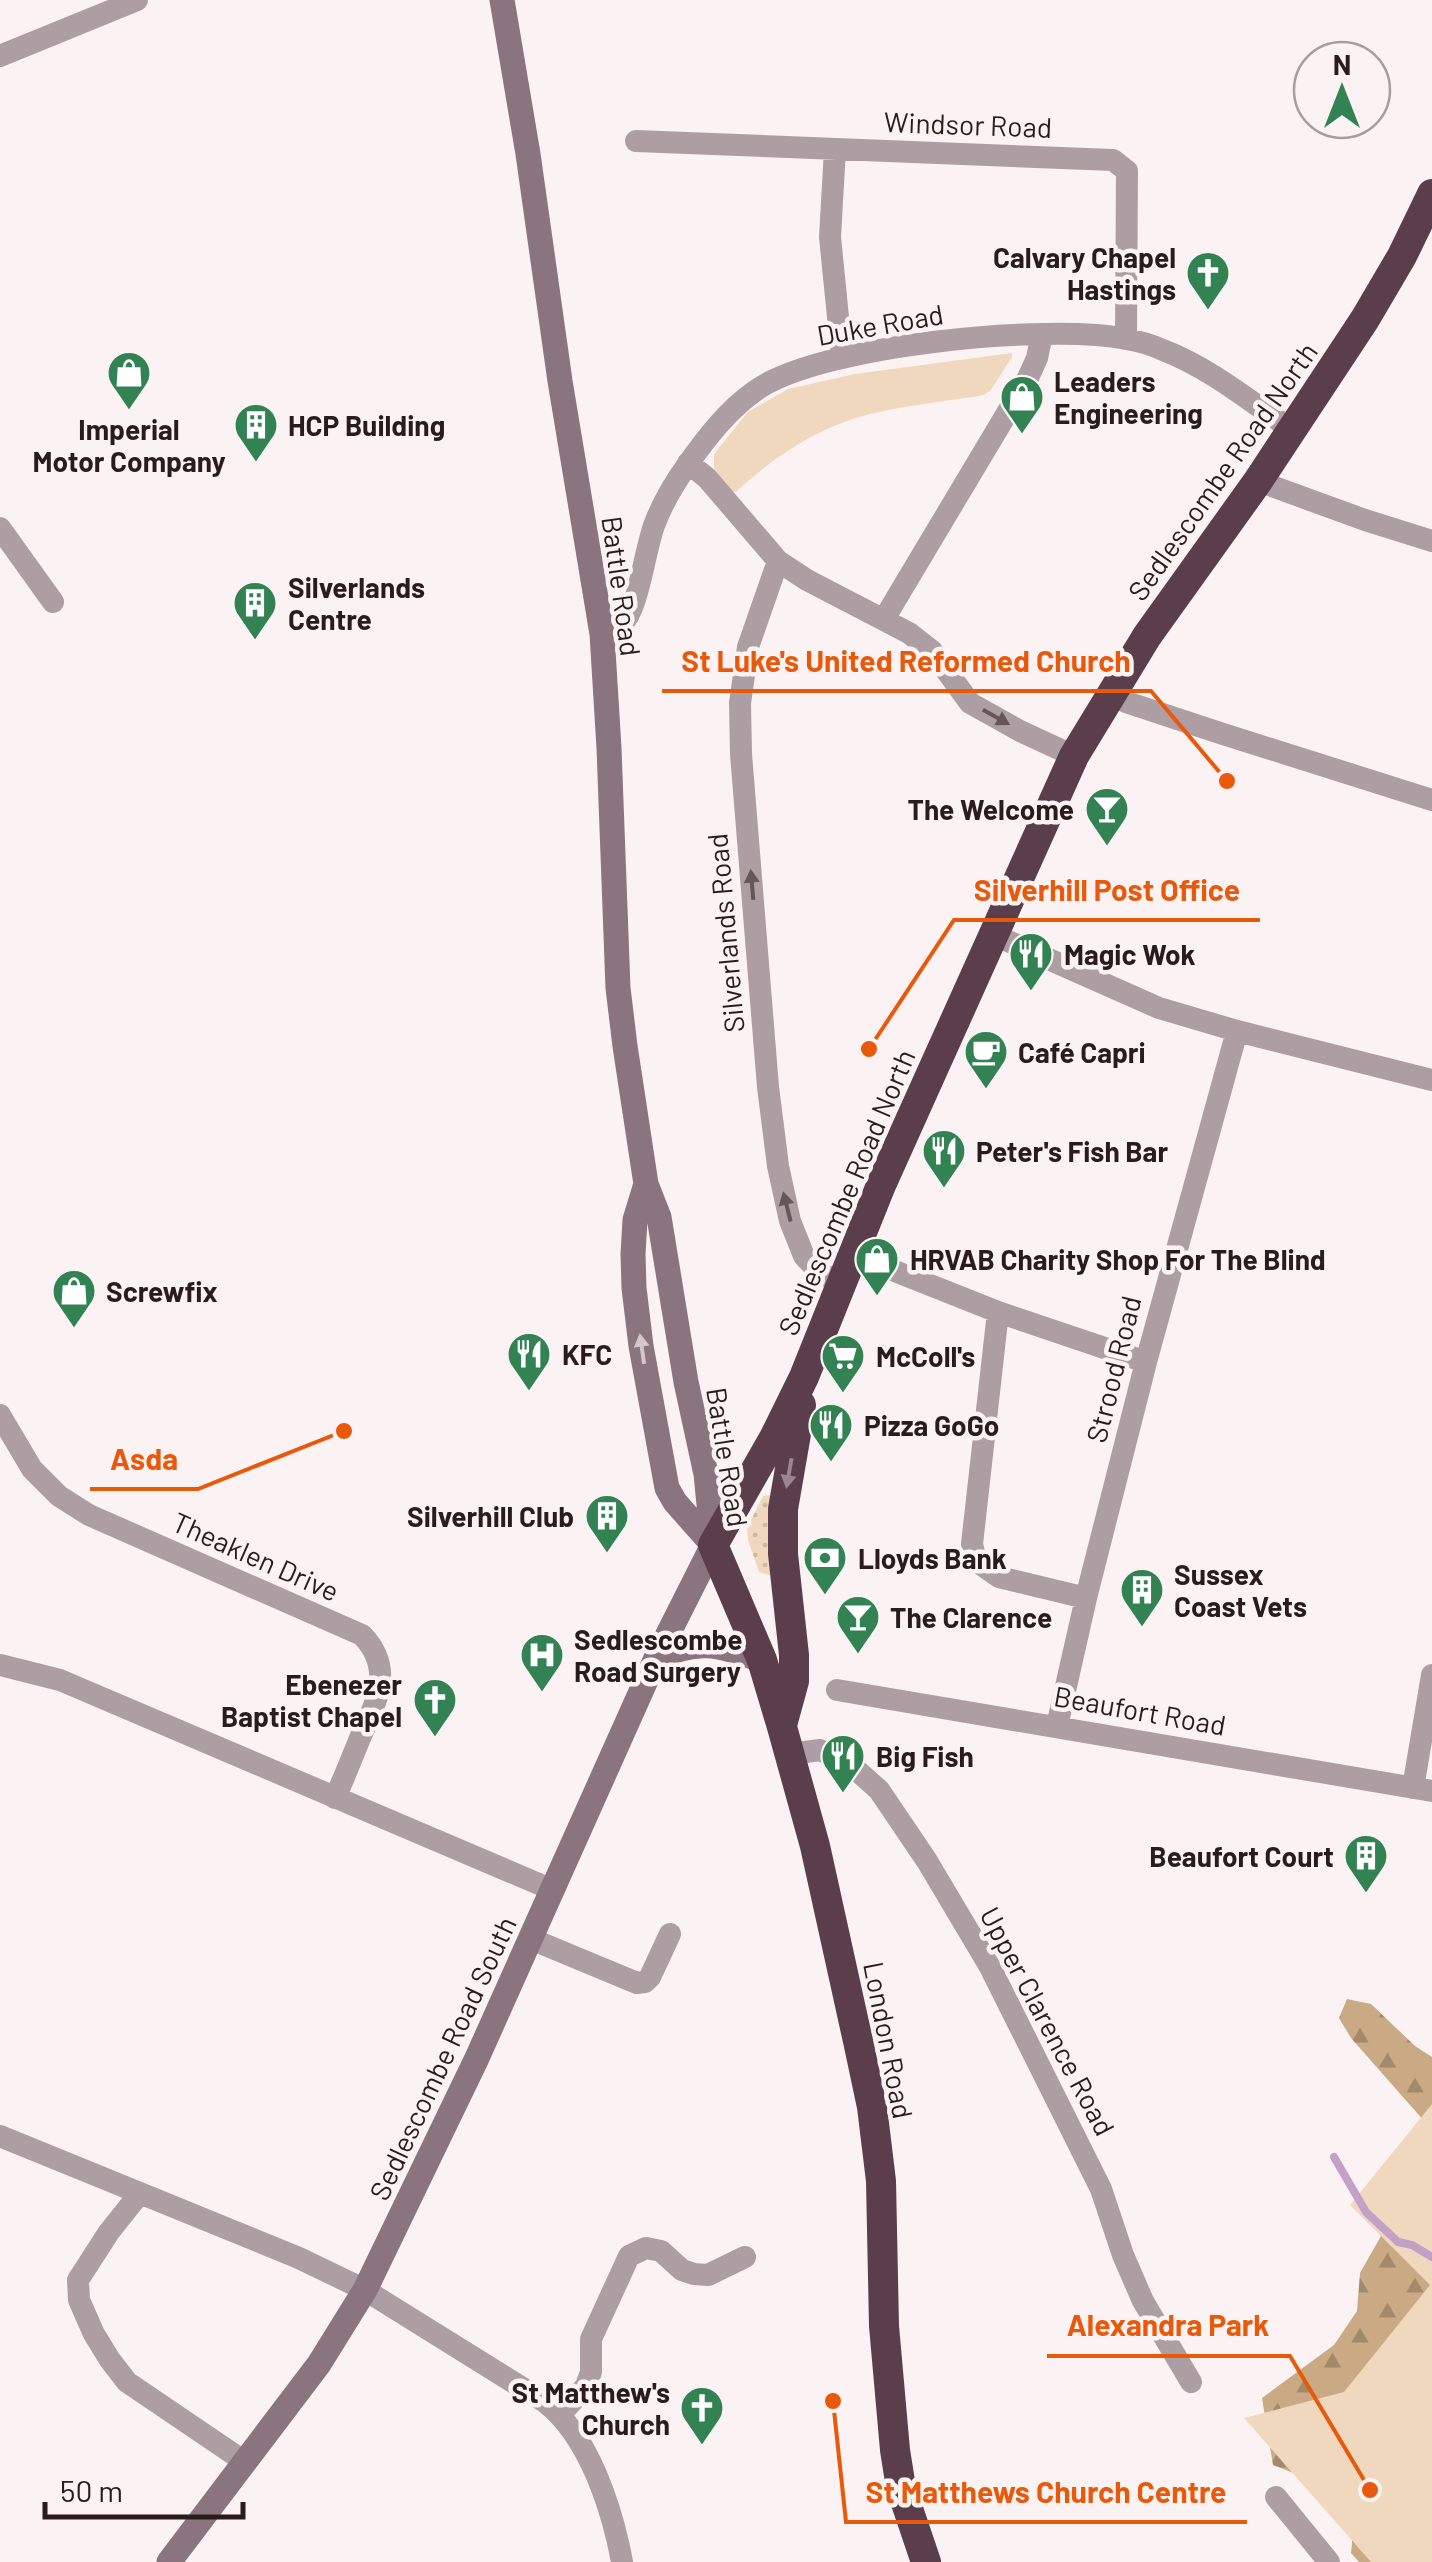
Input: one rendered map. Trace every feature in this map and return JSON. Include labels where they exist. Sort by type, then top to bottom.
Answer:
[{"type":"highway","name":"Sedlescombe Road North","points":[[712,1545],[804,1377],[852,1254],[1074,756],[1148,636],[1258,481],[1365,319],[1432,194]]},
{"type":"highway","points":[[786,1740],[794,1655],[783,1509],[800,1423],[804,1377]]},
{"type":"highway","name":"London Road","points":[[712,1545],[762,1660],[786,1740],[815,1846],[872,2107],[881,2181],[885,2341],[895,2450],[901,2488],[926,2562]]},
{"type":"main road","name":"Battle Road","points":[[502,0],[602,634],[618,988],[646,1184],[660,1218],[686,1382],[706,1474],[712,1545]]},
{"type":"main road","name":"Battle Road","points":[[646,1184],[635,1220],[633,1254],[640,1346],[666,1488],[712,1545]]},
{"type":"main road","name":"Sedlescombe Road South","points":[[169,2562],[318,2364],[366,2290],[531,1939],[656,1658],[712,1545]]},
{"type":"main road","points":[[656,1658],[681,1647],[705,1644],[762,1660]]},
{"type":"street","points":[[0,56],[137,0]]},
{"type":"street","name":"Windsor Road","points":[[636,141],[1114,160],[1127,170],[1126,338]]},
{"type":"street","points":[[835,149],[830,237],[842,357]]},
{"type":"street","points":[[884,619],[1028,378],[1042,334]]},
{"type":"street","name":"Duke Road","points":[[602,634],[622,624],[632,610],[654,524],[688,463],[724,418],[756,390],[809,366],[842,357],[934,344],[1042,334],[1126,338],[1164,350],[1213,375],[1292,430]]},
{"type":"street","points":[[688,463],[707,478],[778,561],[909,632],[932,651],[970,702],[1074,756]]},
{"type":"street","points":[[1258,481],[1432,541]]},
{"type":"street","points":[[0,528],[53,602]]},
{"type":"street","name":"Silverlands Road","points":[[778,561],[748,646],[740,703],[768,1087],[778,1166],[790,1220],[804,1256],[820,1272],[840,1282]]},
{"type":"street","points":[[1110,694],[1432,800]]},
{"type":"street","points":[[992,934],[1159,1008],[1432,1080]]},
{"type":"street","name":"Strood Road","points":[[1058,1726],[1146,1362],[1238,1031]]},
{"type":"street","points":[[852,1254],[998,1312],[1146,1362]]},
{"type":"street","points":[[998,1312],[972,1544],[976,1561],[999,1577],[1086,1598]]},
{"type":"street","name":"Theaklen Drive","points":[[0,1415],[32,1468],[59,1496],[89,1515],[362,1635],[372,1646],[381,1677],[379,1696],[335,1798]]},
{"type":"street","points":[[0,1664],[60,1680],[553,1890]]},
{"type":"street","points":[[1422,1790],[1432,1675]]},
{"type":"street","name":"Beaufort Road","points":[[838,1690],[1422,1790]]},
{"type":"street","name":"Upper Clarence Road","points":[[786,1740],[820,1750],[852,1766],[879,1790],[927,1862],[990,1967],[1102,2188],[1123,2255],[1143,2300],[1192,2382]]},
{"type":"street","points":[[531,1939],[626,1980],[645,1982],[670,1934]]},
{"type":"street","points":[[0,2136],[299,2258],[366,2290],[545,2402],[561,2414],[579,2440],[609,2508],[622,2562]]},
{"type":"street","points":[[140,2193],[78,2280],[79,2300],[102,2347],[127,2382],[245,2462]]},
{"type":"street","points":[[561,2414],[586,2386],[591,2372],[591,2339],[629,2256],[646,2248],[661,2251],[682,2270],[708,2275],[745,2257]]},
{"type":"street","points":[[1276,2497],[1328,2562]]},
{"type":"shaded area","points":[[1012,353],[991,390],[984,395],[897,408],[847,421],[788,451],[736,492],[714,468],[714,454],[748,412],[788,389],[855,374]]},
{"type":"shaded area","points":[[770,1495],[772,1576],[759,1572],[747,1528],[763,1496]]},
{"type":"shaded area","points":[[1432,2104],[1432,2562],[1371,2562],[1244,2418],[1344,2392],[1430,2285],[1350,2205]]},
{"type":"green space","points":[[1347,1999],[1371,2004],[1432,2057],[1432,2130],[1351,2038],[1339,2018]]},
{"type":"green space","points":[[1422,2234],[1432,2239],[1432,2562],[1359,2562],[1351,2553],[1355,2516],[1330,2487],[1273,2465],[1262,2398],[1334,2345],[1357,2311],[1360,2273],[1381,2236]]},
{"type":"waterway","points":[[1334,2157],[1366,2212],[1398,2242],[1432,2257]]},
{"type":"place","name":"Calvary Chapel Hastings","points":[[1208,311]]},
{"type":"place","name":"Imperial Motor Company","points":[[129,411]]},
{"type":"place","name":"Leaders Engineering","points":[[1022,435]]},
{"type":"place","name":"HCP Building","points":[[256,463]]},
{"type":"place","name":"Silverlands Centre","points":[[255,641]]},
{"type":"place","name":"St Luke's United Reformed Church","points":[[1227,781]]},
{"type":"place","name":"The Welcome","points":[[1107,847]]},
{"type":"place","name":"Magic Wok","points":[[1031,992]]},
{"type":"place","name":"Silverhill Post Office","points":[[869,1049]]},
{"type":"place","name":"Café Capri","points":[[986,1090]]},
{"type":"place","name":"Peter's Fish Bar","points":[[944,1189]]},
{"type":"place","name":"HRVAB Charity Shop For The Blind","points":[[877,1297]]},
{"type":"place","name":"Screwfix","points":[[74,1329]]},
{"type":"place","name":"KFC","points":[[529,1392]]},
{"type":"place","name":"McColl's","points":[[843,1394]]},
{"type":"place","name":"Asda","points":[[344,1431]]},
{"type":"place","name":"Pizza GoGo","points":[[831,1463]]},
{"type":"place","name":"Silverhill Club","points":[[607,1554]]},
{"type":"place","name":"Lloyds Bank","points":[[825,1596]]},
{"type":"place","name":"Sussex Coast Vets","points":[[1142,1628]]},
{"type":"place","name":"The Clarence","points":[[858,1655]]},
{"type":"place","name":"Sedlescombe Road Surgery","points":[[542,1693]]},
{"type":"place","name":"Ebenezer Baptist Chapel","points":[[435,1738]]},
{"type":"place","name":"Big Fish","points":[[843,1794]]},
{"type":"place","name":"Beaufort Court","points":[[1366,1894]]},
{"type":"place","name":"St Matthews Church Centre","points":[[833,2401]]},
{"type":"place","name":"St Matthew's Church","points":[[702,2446]]},
{"type":"place","name":"Alexandra Park","points":[[1370,2490]]}]
